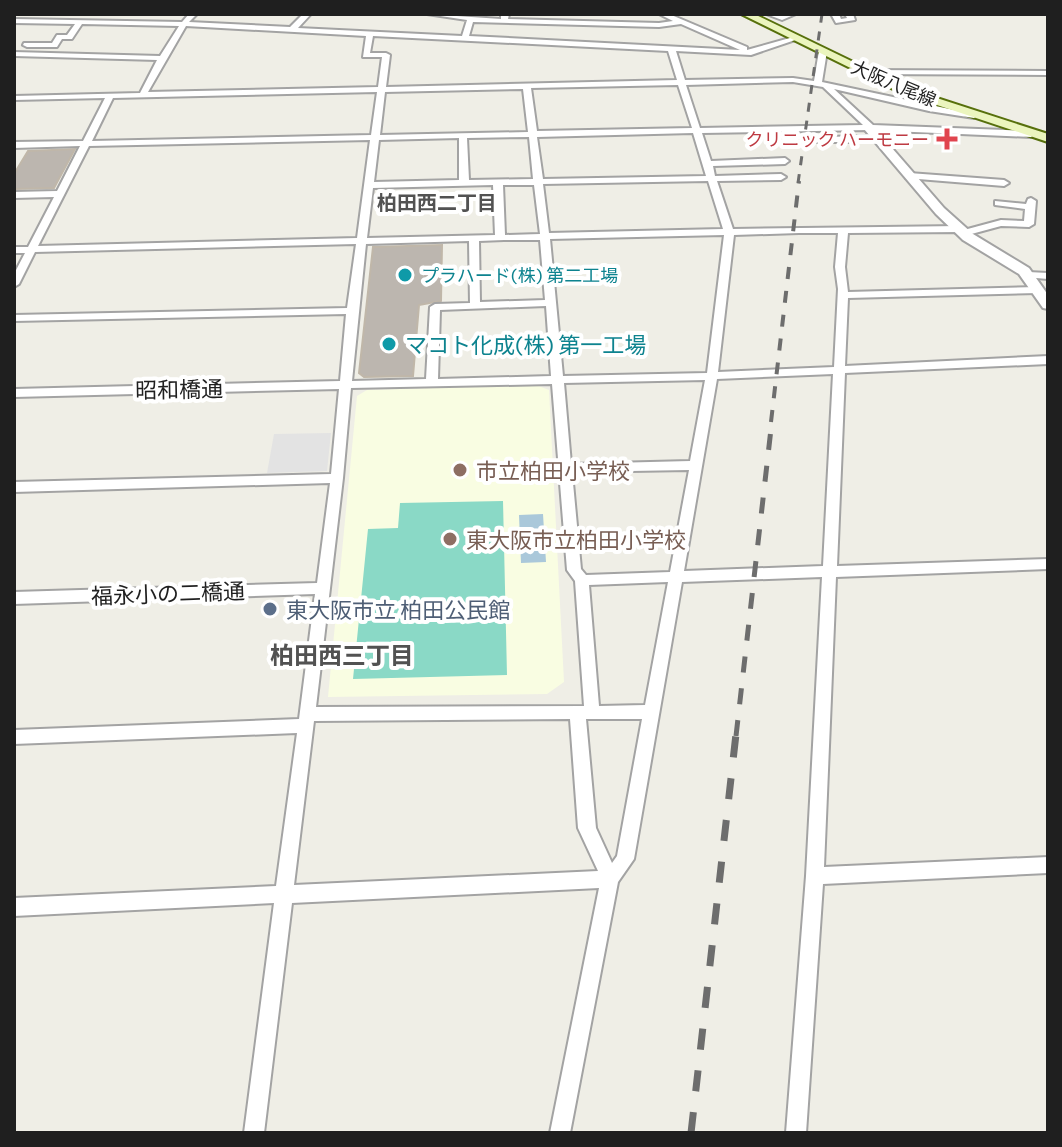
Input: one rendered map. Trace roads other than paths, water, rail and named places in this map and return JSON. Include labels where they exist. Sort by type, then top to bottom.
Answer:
[{"type":"main road","name":"大阪八尾線","points":[[746,14],[932,105],[1048,138]]},
{"type":"street","points":[[63,23],[71,14]]},
{"type":"street","points":[[14,45],[54,45],[60,37],[69,37],[95,14]]},
{"type":"street","points":[[143,95],[182,24],[193,14]]},
{"type":"street","points":[[236,28],[252,14]]},
{"type":"street","points":[[291,31],[307,14]]},
{"type":"street","points":[[431,14],[471,20],[504,18],[522,21],[534,18],[659,25],[681,22]]},
{"type":"street","points":[[608,14],[667,16],[751,53]]},
{"type":"street","points":[[770,14],[782,18],[792,14]]},
{"type":"street","points":[[835,14],[839,21],[847,22],[851,20],[849,14]]},
{"type":"street","points":[[465,39],[471,20]]},
{"type":"street","points":[[14,21],[182,24],[751,53],[797,38]]},
{"type":"street","points":[[516,41],[522,21]]},
{"type":"street","points":[[254,1133],[337,478],[352,311],[386,55],[366,55],[370,34]]},
{"type":"street","points":[[560,1133],[610,879],[625,859],[653,712],[712,376],[729,233],[671,49]]},
{"type":"street","points":[[821,84],[823,51]]},
{"type":"street","points":[[14,54],[163,58]]},
{"type":"street","points":[[863,72],[1048,73]]},
{"type":"street","points":[[14,98],[681,85],[793,80],[932,105]]},
{"type":"street","points":[[821,84],[870,127],[909,176],[962,231],[1028,275],[1048,305]]},
{"type":"street","points":[[527,87],[545,238],[574,570],[582,580],[587,828],[610,879]]},
{"type":"street","points":[[14,284],[110,96]]},
{"type":"street","points":[[14,145],[870,127],[1031,134]]},
{"type":"street","points":[[463,135],[464,183]]},
{"type":"street","points":[[817,140],[879,139]]},
{"type":"street","points":[[706,164],[785,161]]},
{"type":"street","points":[[909,176],[1004,183]]},
{"type":"street","points":[[369,185],[781,177]]},
{"type":"street","points":[[498,183],[500,239]]},
{"type":"street","points":[[14,195],[60,194]]},
{"type":"street","points":[[14,250],[843,230],[962,231],[1001,223],[1029,224],[1030,204],[998,203]]},
{"type":"street","points":[[796,1133],[815,876],[843,295],[840,267],[843,230]]},
{"type":"street","points":[[474,239],[475,305]]},
{"type":"street","points":[[1028,275],[1048,276]]},
{"type":"street","points":[[843,295],[1038,290]]},
{"type":"street","points":[[432,383],[435,307],[551,303]]},
{"type":"street","points":[[14,318],[352,311]]},
{"type":"street","name":"昭和橋通","points":[[14,393],[839,372],[1048,360]]},
{"type":"street","points":[[565,468],[697,465]]},
{"type":"street","points":[[14,487],[337,478]]},
{"type":"street","points":[[582,580],[1048,564]]},
{"type":"street","name":"福永小の二橋通","points":[[14,598],[323,588]]},
{"type":"street","points":[[14,737],[305,720],[584,711],[653,712]]},
{"type":"street","points":[[815,876],[1048,865]]},
{"type":"street","points":[[14,907],[282,897],[610,879]]},
{"type":"water","points":[[543,514],[546,562],[521,563],[519,515]]},
{"type":"railway","points":[[798,183],[822,14]]},
{"type":"railway","points":[[771,422],[799,181]]},
{"type":"railway","points":[[736,736],[772,420]]},
{"type":"railway","points":[[691,1133],[736,734]]},
{"type":"place","name":"クリニック ハーモニー","points":[[947,139]]},
{"type":"place","name":"プラハード(株) 第二工場","points":[[405,275]]},
{"type":"place","name":"マコト化成(株) 第一工場","points":[[389,344]]},
{"type":"place","name":"市立柏田小学校","points":[[460,470]]},
{"type":"place","name":"東大阪市立柏田小学校","points":[[450,539]]},
{"type":"place","name":"東大阪市立 柏田公民館","points":[[270,609]]},
{"type":"district","name":"柏田西二丁目","points":[[437,202]]},
{"type":"district","name":"柏田西三丁目","points":[[342,654]]}]
